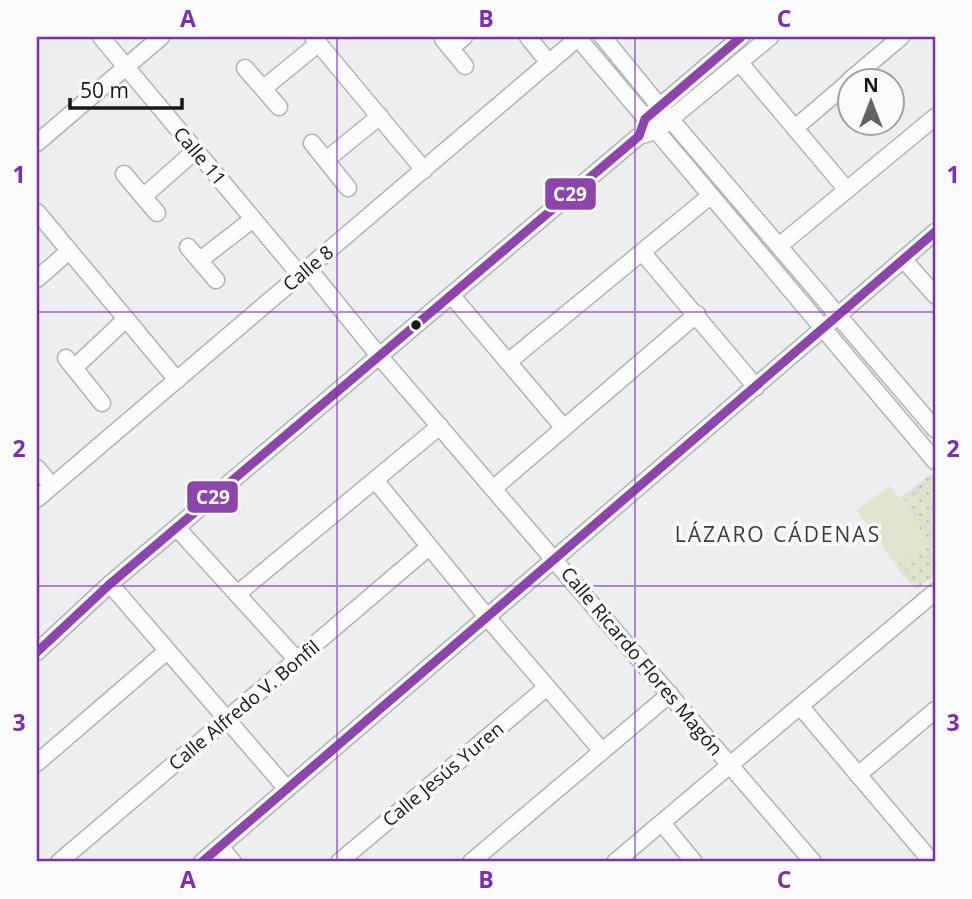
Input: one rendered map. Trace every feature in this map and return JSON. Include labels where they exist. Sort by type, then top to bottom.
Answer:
[{"type":"street","name":"Calle 11","points":[[101,37],[253,219],[304,272]]},
{"type":"street","points":[[37,143],[161,37]]},
{"type":"street","points":[[464,37],[447,43],[465,66]]},
{"type":"street","points":[[528,37],[549,63]]},
{"type":"street","points":[[579,37],[935,461]]},
{"type":"street","name":"Calle 8","points":[[37,499],[579,37]]},
{"type":"street","points":[[603,37],[935,429]]},
{"type":"street","points":[[37,652],[110,584],[639,136],[651,125],[660,107],[741,37]]},
{"type":"street","points":[[651,125],[671,120],[770,37]]},
{"type":"street","points":[[867,66],[901,37]]},
{"type":"street","points":[[264,89],[316,40],[424,170]]},
{"type":"street","points":[[740,63],[847,190]]},
{"type":"street","points":[[246,68],[279,107]]},
{"type":"street","points":[[795,128],[836,93]]},
{"type":"street","points":[[326,160],[380,116]]},
{"type":"street","points":[[779,246],[935,117]]},
{"type":"street","points":[[312,143],[348,188]]},
{"type":"street","points":[[144,196],[196,150]]},
{"type":"street","points":[[124,174],[157,213]]},
{"type":"street","points":[[508,362],[710,196]]},
{"type":"street","points":[[37,212],[177,380]]},
{"type":"street","points":[[200,260],[253,219]]},
{"type":"street","points":[[202,862],[935,232]]},
{"type":"street","points":[[188,247],[216,280]]},
{"type":"street","points":[[37,279],[69,251]]},
{"type":"street","points":[[643,253],[756,387]]},
{"type":"street","points":[[904,260],[935,295]]},
{"type":"street","name":"Calle Ricardo Flores Magón","points":[[304,272],[494,488],[813,862]]},
{"type":"street","points":[[452,296],[564,428]]},
{"type":"street","points":[[494,488],[697,314]]},
{"type":"street","points":[[102,403],[70,363],[126,318]]},
{"type":"street","points":[[237,594],[440,426]]},
{"type":"street","points":[[37,468],[52,486]]},
{"type":"street","points":[[375,480],[487,617],[602,751]]},
{"type":"street","points":[[177,528],[297,660]]},
{"type":"street","name":"Calle Alfredo V. Bonfil","points":[[59,862],[429,547]]},
{"type":"street","points":[[110,584],[287,789]]},
{"type":"street","points":[[615,862],[931,596]]},
{"type":"street","points":[[37,764],[167,651]]},
{"type":"street","name":"Calle Jesús Yuren","points":[[346,860],[547,687]]},
{"type":"street","points":[[471,862],[670,694]]},
{"type":"street","points":[[800,706],[932,862]]},
{"type":"street","points":[[858,775],[932,720]]},
{"type":"street","points":[[662,823],[694,862]]},
{"type":"street","points":[[220,847],[233,862]]},
{"type":"path","points":[[935,475],[905,499],[935,542]]},
{"type":"path","points":[[915,491],[934,502],[926,528]]},
{"type":"path","points":[[926,528],[935,530]]},
{"type":"path","points":[[931,596],[903,566],[935,553]]},
{"type":"path","points":[[928,556],[935,565]]},
{"type":"green space","points":[[935,471],[935,575],[915,590],[896,566],[929,541],[899,498]]},
{"type":"green space","points":[[890,486],[930,541],[896,566],[857,510]]},
{"type":"transit line","name":"C29","points":[[37,652],[110,584],[639,136],[645,119],[741,37]]},
{"type":"transit line","name":"C29","points":[[202,862],[935,232]]},
{"type":"district","name":"LÁZARO CÁDENAS","points":[[778,534]]}]
